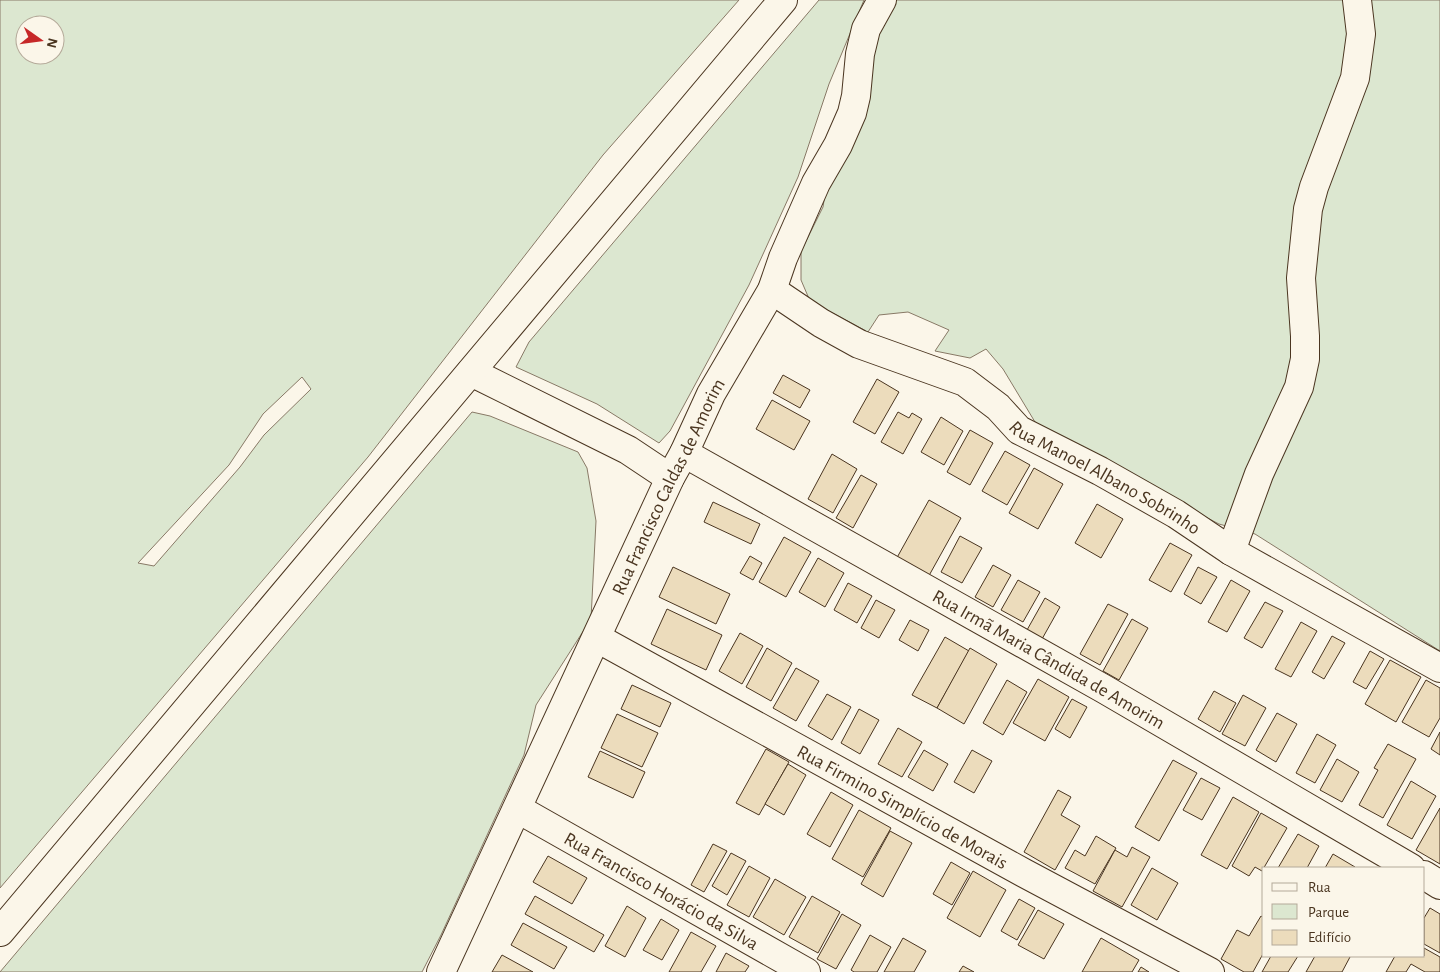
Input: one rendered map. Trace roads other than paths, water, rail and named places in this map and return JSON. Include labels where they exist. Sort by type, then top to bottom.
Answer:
[{"type":"main road","points":[[0,932],[783,0]]},
{"type":"main road","name":"Rua Francisco Caldas de Amorim","points":[[442,972],[670,478],[684,453],[711,394],[772,290],[783,258],[812,191],[838,145],[852,113],[856,96],[860,54],[866,29],[882,0]]},
{"type":"main road","points":[[1232,551],[1259,474],[1299,387],[1305,359],[1301,278],[1308,209],[1314,187],[1355,78],[1361,34],[1357,0]]},
{"type":"main road","name":"Rua Manoel Albano Sobrinho","points":[[772,290],[820,323],[859,344],[965,382],[998,407],[1019,430],[1100,471],[1176,514],[1232,551],[1440,668]]},
{"type":"main road","points":[[470,372],[621,446],[670,478]]},
{"type":"main road","name":"Rua Irmã Maria Cândida de Amorim","points":[[684,453],[1104,689],[1409,867]]},
{"type":"main road","name":"Rua Firmino Simplício de Morais","points":[[597,638],[1015,869],[1210,972]]},
{"type":"main road","name":"Rua Francisco Horácio da Silva","points":[[518,809],[806,972]]},
{"type":"main road","points":[[1425,877],[1440,885]]}]
